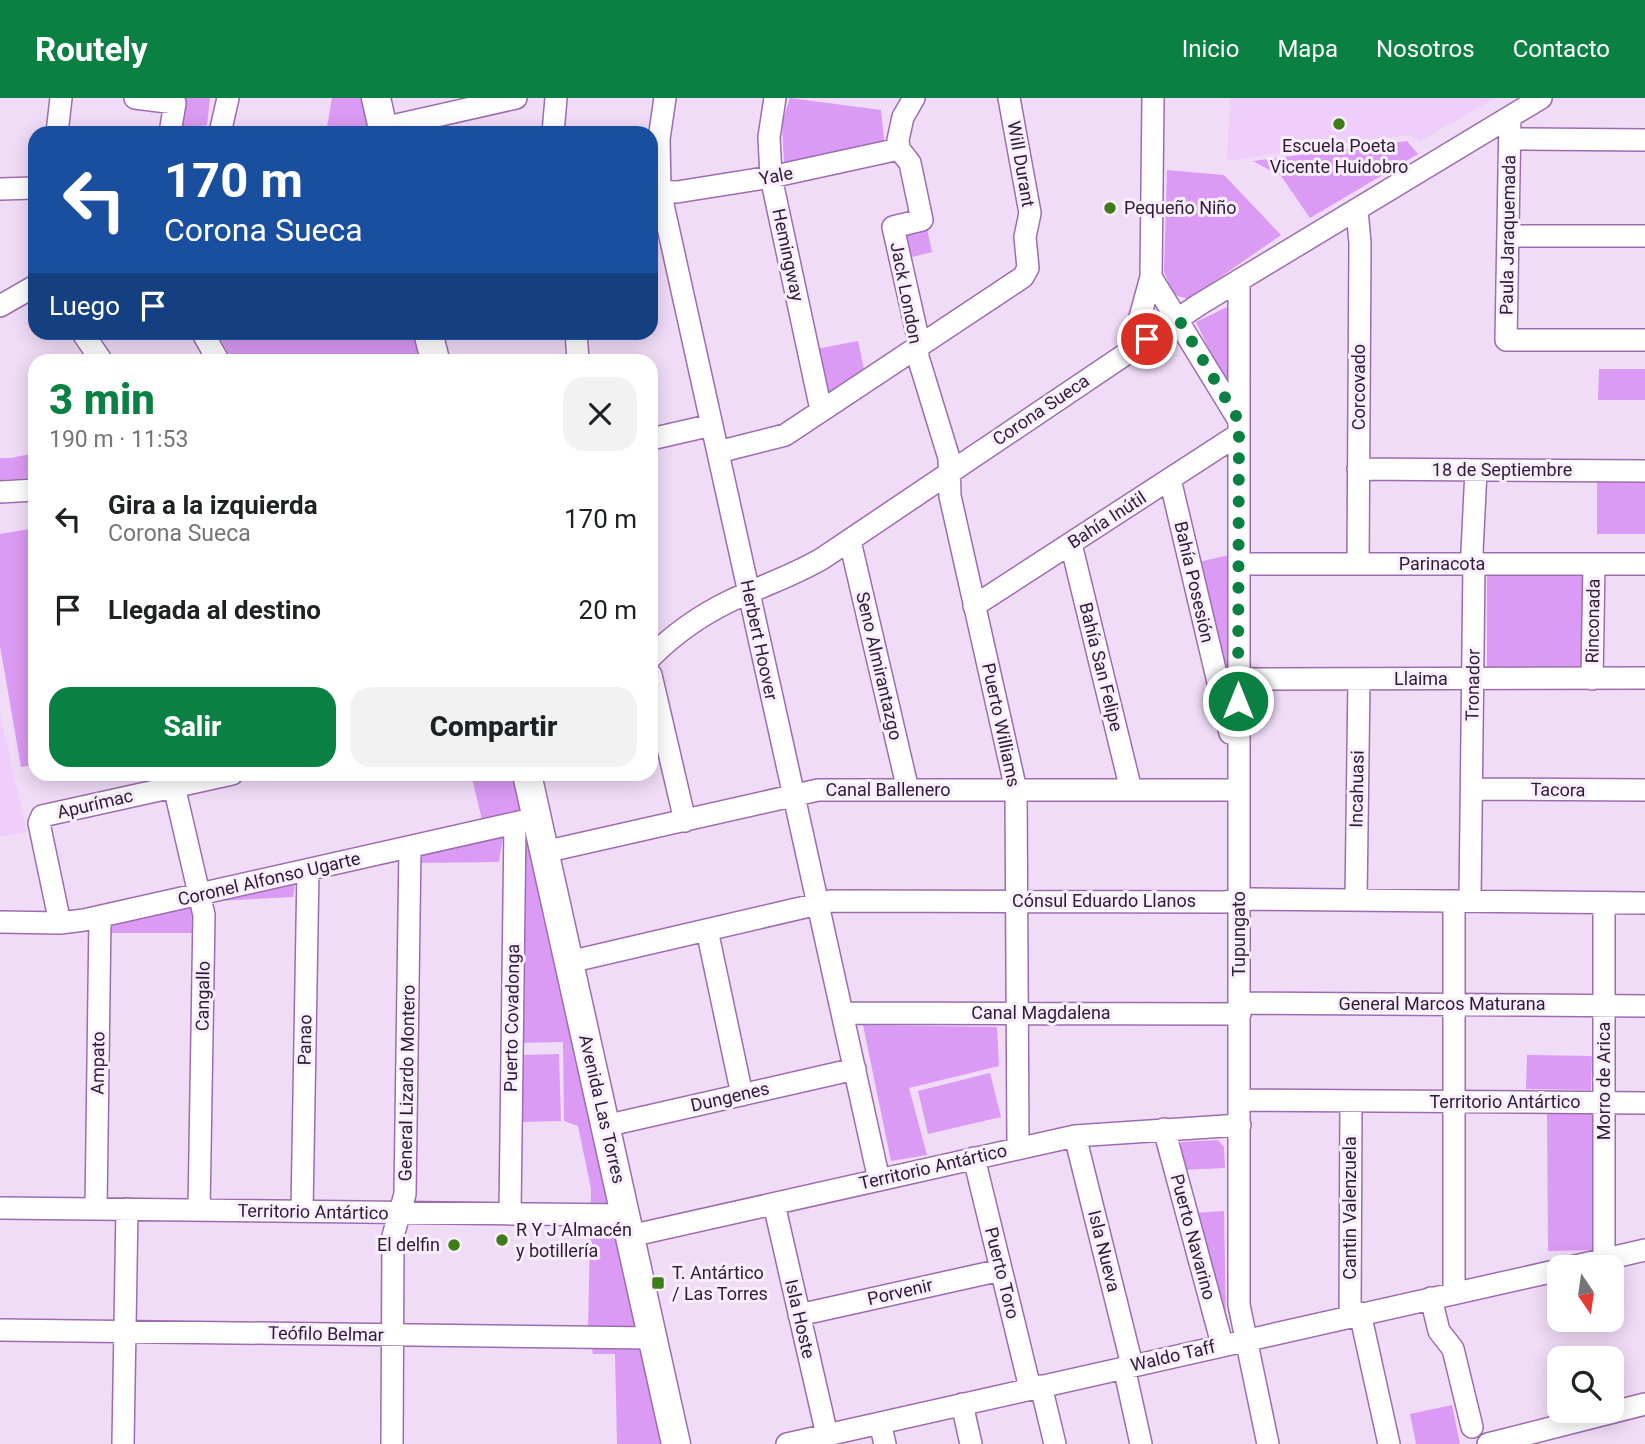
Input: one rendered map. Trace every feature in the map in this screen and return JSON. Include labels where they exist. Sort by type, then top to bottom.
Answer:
[{"type":"main road","points":[[376,98],[382,126]]},
{"type":"main road","name":"Avenida Las Torres","points":[[527,781],[526,820],[544,852],[676,1444]]},
{"type":"street","points":[[58,126],[61,98]]},
{"type":"street","points":[[135,98],[175,103],[171,126]]},
{"type":"street","points":[[222,126],[228,98]]},
{"type":"street","points":[[400,126],[516,98]]},
{"type":"street","points":[[553,126],[556,98]]},
{"type":"street","name":"Herbert Hoover","points":[[658,152],[665,98]]},
{"type":"street","name":"Hemingway","points":[[775,98],[769,136],[771,177],[821,410]]},
{"type":"street","points":[[899,149],[900,126],[914,98]]},
{"type":"street","name":"Will Durant","points":[[917,348],[1027,272],[1025,233],[1030,213],[1009,98]]},
{"type":"street","points":[[1132,349],[1152,277],[1153,98]]},
{"type":"street","name":"Corona Sueca","points":[[658,651],[693,622],[749,592],[810,566],[850,541],[1178,318],[1541,98]]},
{"type":"street","name":"Paula Jaraquemada","points":[[1510,117],[1506,340],[1645,340]]},
{"type":"street","points":[[1510,139],[1645,140]]},
{"type":"street","name":"Yale","points":[[658,191],[677,192],[771,177],[899,149]]},
{"type":"street","name":"Jack London","points":[[899,149],[910,163],[922,220],[893,227],[918,338],[918,357],[949,458],[949,473]]},
{"type":"street","points":[[0,189],[28,188]]},
{"type":"street","name":"Herbert Hoover","points":[[658,203],[712,425],[879,1180]]},
{"type":"street","name":"Corcovado","points":[[1357,210],[1360,243],[1358,564]]},
{"type":"street","points":[[1508,236],[1645,236]]},
{"type":"street","points":[[1152,277],[1239,428]]},
{"type":"street","name":"Tupungato","points":[[1239,280],[1240,1305],[1268,1444]]},
{"type":"street","points":[[0,306],[28,290]]},
{"type":"street","points":[[718,452],[785,435],[917,348]]},
{"type":"street","points":[[658,437],[712,425]]},
{"type":"street","name":"Bahía Inútil","points":[[974,606],[1170,479],[1239,428]]},
{"type":"street","name":"18 de Septiembre","points":[[1359,469],[1645,471]]},
{"type":"street","name":"Tronador","points":[[1454,1293],[1453,1004],[1472,789],[1472,552],[1476,470]]},
{"type":"street","name":"Puerto Williams","points":[[949,473],[950,496],[1016,790],[1018,1148]]},
{"type":"street","name":"Bahía Posesión","points":[[1170,479],[1238,767]]},
{"type":"street","points":[[0,492],[28,490]]},
{"type":"street","name":"Seno Almirantazgo","points":[[850,541],[908,790]]},
{"type":"street","name":"Bahía San Felipe","points":[[1071,544],[1131,790]]},
{"type":"street","name":"Parinacota","points":[[1239,564],[1645,564]]},
{"type":"street","name":"Rinconada","points":[[1592,678],[1594,564]]},
{"type":"street","name":"Llaima","points":[[1238,679],[1645,678]]},
{"type":"street","name":"Incahuasi","points":[[1356,900],[1359,679]]},
{"type":"street","points":[[658,705],[685,821]]},
{"type":"street","name":"Apurímac","points":[[60,923],[40,818],[198,781]]},
{"type":"street","name":"Cangallo","points":[[174,786],[204,915],[199,1210]]},
{"type":"street","name":"Tacora","points":[[1472,789],[1645,790]]},
{"type":"street","name":"Canal Ballenero","points":[[544,852],[818,790],[1238,790]]},
{"type":"street","name":"Coronel Alfonso Ugarte","points":[[0,922],[60,923],[100,917],[526,820]]},
{"type":"street","name":"Puerto Covadonga","points":[[510,1214],[526,820]]},
{"type":"street","name":"General Lizardo Montero","points":[[392,1444],[393,1236],[405,1194],[410,847]]},
{"type":"street","name":"Panao","points":[[302,1211],[308,870]]},
{"type":"street","name":"Cónsul Eduardo Llanos","points":[[569,961],[839,901],[1356,900],[1645,903]]},
{"type":"street","name":"Morro de Arica","points":[[1604,903],[1604,1255]]},
{"type":"street","name":"Ampato","points":[[96,1209],[100,917]]},
{"type":"street","points":[[707,930],[742,1095]]},
{"type":"street","name":"General Marcos Maturana","points":[[1240,1008],[1453,1004],[1645,1006]]},
{"type":"street","name":"Canal Magdalena","points":[[842,1013],[1017,1013],[1240,1008]]},
{"type":"street","name":"Dungenes","points":[[605,1126],[855,1069]]},
{"type":"street","name":"Territorio Antártico","points":[[1240,1100],[1645,1103]]},
{"type":"street","name":"Cantin Valenzuela","points":[[1351,1101],[1355,1315],[1389,1444]]},
{"type":"street","name":"Territorio Antártico","points":[[0,1208],[510,1214],[628,1225],[774,1204],[1075,1136],[1240,1125]]},
{"type":"street","name":"Puerto Navarino","points":[[1164,1129],[1222,1344]]},
{"type":"street","name":"Isla Nueva","points":[[1075,1136],[1128,1366],[1141,1444]]},
{"type":"street","name":"Puerto Toro","points":[[974,1158],[1001,1270],[1055,1444]]},
{"type":"street","name":"Isla Hoste","points":[[774,1204],[827,1435]]},
{"type":"street","points":[[123,1444],[127,1209]]},
{"type":"street","points":[[1624,1255],[1645,1250]]},
{"type":"street","name":"Porvenir","points":[[799,1315],[1001,1270]]},
{"type":"street","name":"Waldo Taff","points":[[797,1443],[1222,1344],[1547,1273]]},
{"type":"street","points":[[1431,1298],[1439,1331],[1453,1349],[1472,1427]]},
{"type":"street","name":"Teófilo Belmar","points":[[0,1330],[653,1338]]},
{"type":"street","points":[[962,1404],[971,1444]]},
{"type":"street","points":[[1488,1444],[1645,1404]]},
{"type":"street","points":[[880,1423],[885,1444]]},
{"type":"shaded area","points":[[149,98],[210,98],[207,125],[181,126],[184,104]]},
{"type":"shaded area","points":[[332,98],[361,98],[367,126],[327,126]]},
{"type":"shaded area","points":[[790,98],[881,110],[884,138],[882,149],[784,165],[782,123]]},
{"type":"shaded area","name":"Escuela Poeta Vicente Huidobro","points":[[1230,98],[1495,98],[1419,142],[1410,135],[1227,161]]},
{"type":"shaded area","points":[[1407,141],[1418,154],[1310,218],[1281,176],[1253,161]]},
{"type":"shaded area","points":[[1167,170],[1224,175],[1281,235],[1189,299],[1174,295],[1164,272]]},
{"type":"shaded area","points":[[926,224],[932,252],[908,258],[902,230]]},
{"type":"shaded area","points":[[1229,306],[1228,389],[1196,322]]},
{"type":"shaded area","points":[[221,340],[415,340],[418,354],[229,354]]},
{"type":"shaded area","points":[[858,341],[865,374],[826,400],[816,349]]},
{"type":"shaded area","points":[[1599,369],[1645,369],[1645,400],[1598,400]]},
{"type":"shaded area","points":[[28,454],[28,478],[0,480],[0,458]]},
{"type":"shaded area","points":[[1597,480],[1645,481],[1645,534],[1597,534]]},
{"type":"shaded area","points":[[28,529],[28,766],[21,767],[0,646],[0,534]]},
{"type":"shaded area","points":[[1229,555],[1227,685],[1194,563]]},
{"type":"shaded area","points":[[1487,575],[1583,575],[1583,667],[1487,667]]},
{"type":"shaded area","points":[[0,714],[27,832],[0,837]]},
{"type":"shaded area","points":[[473,781],[518,781],[525,810],[482,820]]},
{"type":"shaded area","points":[[528,825],[666,1444],[617,1444],[615,1354],[593,1354],[588,1329],[591,1189],[578,1126],[564,1121],[563,1042],[518,1043],[523,827]]},
{"type":"shaded area","points":[[503,836],[499,862],[419,863],[419,851]]},
{"type":"shaded area","points":[[295,884],[293,897],[218,901]]},
{"type":"shaded area","points":[[192,904],[193,933],[110,933],[109,923]]},
{"type":"shaded area","points":[[863,1025],[997,1027],[999,1066],[909,1088],[927,1155],[891,1161]]},
{"type":"shaded area","points":[[559,1054],[561,1121],[523,1122],[521,1055]]},
{"type":"shaded area","points":[[1527,1055],[1592,1056],[1591,1090],[1526,1089]]},
{"type":"shaded area","points":[[990,1073],[1001,1117],[928,1134],[918,1091]]},
{"type":"shaded area","points":[[1547,1110],[1596,1110],[1597,1250],[1548,1251]]},
{"type":"shaded area","points":[[1218,1140],[1224,1147],[1225,1168],[1182,1170],[1181,1142]]},
{"type":"shaded area","points":[[1224,1211],[1226,1326],[1194,1213]]},
{"type":"shaded area","points":[[1452,1405],[1460,1444],[1416,1444],[1410,1414]]},
{"type":"place","name":"Escuela Poeta Vicente Huidobro","points":[[1339,124]]},
{"type":"place","name":"Pequeño Niño","points":[[1110,208]]},
{"type":"place","name":"R Y J Almacén y botillería","points":[[502,1240]]},
{"type":"place","name":"El delfin","points":[[454,1245]]},
{"type":"place","name":"T. Antártico / Las Torres","points":[[658,1283]]},
{"type":"route","points":[[1147,339],[1178,318],[1239,421],[1238,701]]}]
